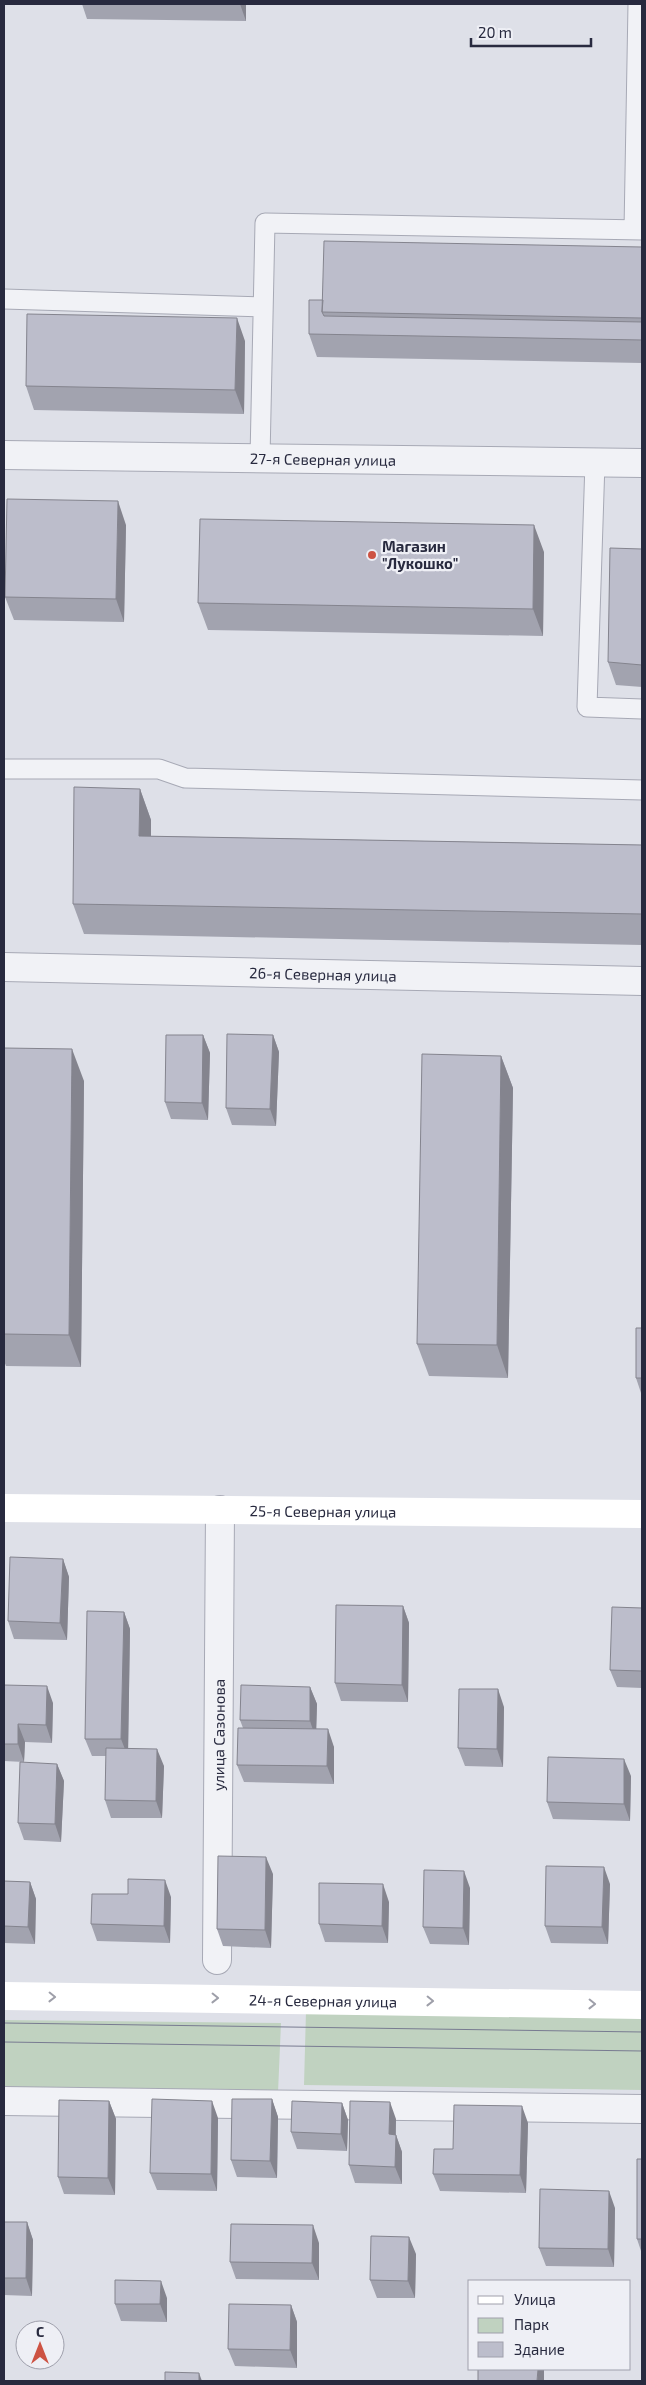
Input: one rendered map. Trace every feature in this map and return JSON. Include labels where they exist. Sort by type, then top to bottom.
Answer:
[{"type":"main road","name":"25-я Северная улица","points":[[4,1508],[642,1514]]},
{"type":"main road","name":"24-я Северная улица","points":[[4,1996],[642,2005]]},
{"type":"street","name":"27-я Северная улица","points":[[4,455],[642,463]]},
{"type":"street","name":"26-я Северная улица","points":[[4,967],[642,981]]},
{"type":"street","name":"улица Сазонова","points":[[216,1960],[220,1510]]},
{"type":"street","points":[[4,2101],[642,2109]]},
{"type":"lane","points":[[260,458],[265,223],[638,230],[638,4]]},
{"type":"lane","points":[[4,299],[263,307]]},
{"type":"lane","points":[[595,462],[587,708],[642,710]]},
{"type":"lane","points":[[4,769],[159,769],[186,778],[642,790]]},
{"type":"green space","points":[[306,2011],[642,2018],[642,2090],[304,2085]]},
{"type":"green space","points":[[4,2020],[281,2023],[278,2093],[4,2090]]},
{"type":"building","points":[[324,241],[642,247],[642,318],[322,312]]},
{"type":"building","points":[[309,300],[323,300],[322,312],[324,316],[642,322],[642,340],[309,334]]},
{"type":"building","points":[[27,314],[237,318],[235,390],[26,386]]},
{"type":"building","points":[[7,499],[118,501],[116,599],[5,597]]},
{"type":"building","points":[[200,519],[534,525],[533,609],[198,603]]},
{"type":"building","points":[[610,548],[642,549],[642,665],[608,662]]},
{"type":"building","points":[[74,787],[140,789],[139,836],[642,845],[642,914],[73,904]]},
{"type":"building","points":[[227,1034],[273,1035],[270,1109],[226,1108]]},
{"type":"building","points":[[166,1035],[203,1035],[202,1103],[165,1102]]},
{"type":"building","points":[[4,1048],[72,1049],[69,1335],[4,1334]]},
{"type":"building","points":[[422,1054],[501,1056],[497,1345],[417,1344]]},
{"type":"building","points":[[636,1328],[642,1328],[642,1378],[636,1378]]},
{"type":"building","points":[[10,1557],[63,1559],[60,1623],[8,1621]]},
{"type":"building","points":[[336,1605],[403,1606],[402,1685],[335,1683]]},
{"type":"building","points":[[612,1607],[642,1608],[642,1671],[610,1670]]},
{"type":"building","points":[[87,1611],[124,1612],[121,1739],[85,1739]]},
{"type":"building","points":[[4,1685],[47,1686],[46,1725],[18,1724],[18,1744],[4,1744]]},
{"type":"building","points":[[241,1685],[310,1687],[310,1721],[240,1720]]},
{"type":"building","points":[[459,1689],[498,1689],[497,1749],[458,1748]]},
{"type":"building","points":[[238,1728],[328,1729],[327,1766],[237,1765]]},
{"type":"building","points":[[106,1748],[157,1749],[156,1801],[105,1800]]},
{"type":"building","points":[[548,1757],[624,1759],[624,1804],[547,1802]]},
{"type":"building","points":[[20,1762],[57,1764],[55,1824],[18,1823]]},
{"type":"building","points":[[218,1856],[266,1857],[265,1930],[217,1929]]},
{"type":"building","points":[[546,1866],[604,1867],[602,1927],[545,1926]]},
{"type":"building","points":[[424,1870],[464,1871],[463,1928],[423,1927]]},
{"type":"building","points":[[128,1879],[165,1880],[164,1926],[91,1924],[92,1894],[128,1894]]},
{"type":"building","points":[[4,1881],[30,1882],[28,1927],[4,1926]]},
{"type":"building","points":[[319,1883],[383,1884],[382,1926],[319,1924]]},
{"type":"building","points":[[152,2099],[212,2101],[211,2174],[150,2173]]},
{"type":"building","points":[[232,2099],[272,2099],[270,2161],[231,2160]]},
{"type":"building","points":[[59,2100],[109,2101],[108,2178],[58,2177]]},
{"type":"building","points":[[292,2101],[342,2103],[341,2134],[291,2132]]},
{"type":"building","points":[[350,2101],[390,2102],[389,2134],[396,2135],[395,2167],[349,2165]]},
{"type":"building","points":[[454,2105],[522,2106],[520,2175],[433,2174],[434,2149],[453,2149]]},
{"type":"building","points":[[637,2159],[642,2159],[642,2239],[637,2239]]},
{"type":"building","points":[[540,2189],[609,2191],[608,2249],[539,2248]]},
{"type":"building","points":[[4,2222],[27,2222],[26,2278],[4,2278]]},
{"type":"building","points":[[231,2224],[313,2225],[312,2263],[230,2262]]},
{"type":"building","points":[[371,2236],[409,2237],[408,2281],[370,2280]]},
{"type":"building","points":[[115,2280],[161,2281],[160,2304],[115,2304]]},
{"type":"building","points":[[229,2304],[291,2305],[290,2350],[228,2349]]},
{"type":"building","points":[[478,2370],[538,2370],[537,2381],[478,2381]]},
{"type":"building","points":[[165,2372],[199,2373],[199,2381],[165,2381]]},
{"type":"tram line","points":[[4,2023],[642,2032]]},
{"type":"tram line","points":[[4,2042],[642,2051]]},
{"type":"place","name":"Магазин \"Лукошко\"","points":[[372,555]]}]
